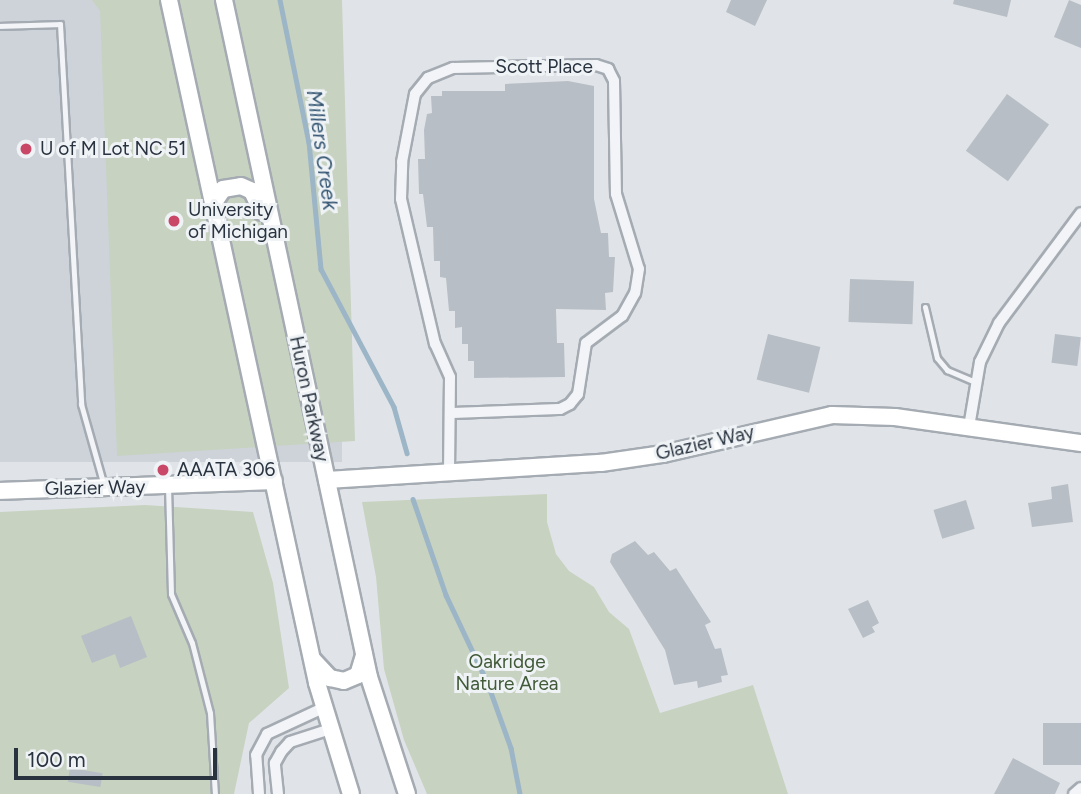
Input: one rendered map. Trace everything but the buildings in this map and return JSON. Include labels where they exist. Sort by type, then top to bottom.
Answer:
[{"type":"main road","points":[[169,0],[328,730],[351,794]]},
{"type":"main road","name":"Huron Parkway","points":[[224,0],[364,655],[379,719],[407,794]]},
{"type":"main road","points":[[213,204],[229,187],[252,191],[277,250]]},
{"type":"main road","name":"Glazier Way","points":[[327,480],[449,473],[663,454],[832,415],[874,415],[1081,443]]},
{"type":"main road","name":"Glazier Way","points":[[0,491],[274,481]]},
{"type":"main road","points":[[312,658],[330,678],[345,681],[358,674],[364,655]]},
{"type":"street","name":"Scott Place","points":[[449,473],[450,377],[435,344],[401,199],[415,94],[428,78],[453,68],[596,65],[608,69],[614,81],[617,194],[639,269],[635,293],[622,316],[600,328],[586,343],[578,394],[570,404],[561,409],[451,413]]},
{"type":"street","points":[[969,427],[980,362],[999,323],[1081,213]]},
{"type":"street","points":[[259,794],[256,755],[267,734],[323,708]]},
{"type":"street","points":[[278,794],[275,762],[281,752],[290,743],[328,730]]},
{"type":"street","points":[[1074,794],[1081,788]]},
{"type":"lane","points":[[0,26],[60,24],[81,404],[104,488]]},
{"type":"lane","points":[[925,307],[936,358],[947,370],[977,383]]},
{"type":"lane","points":[[168,486],[171,594],[192,643],[210,713],[215,794]]},
{"type":"shaded area","name":"University of Michigan","points":[[0,0],[342,0],[342,462],[0,462]]},
{"type":"green space","name":"University of Michigan","points":[[92,0],[342,0],[355,441],[117,456],[100,11]]},
{"type":"green space","name":"Oakridge Nature Area","points":[[547,494],[547,522],[556,554],[569,571],[594,587],[609,612],[629,629],[660,713],[753,685],[788,794],[427,794],[404,740],[384,669],[376,577],[362,502]]},
{"type":"green space","points":[[145,505],[253,512],[273,583],[289,688],[249,723],[234,794],[0,794],[0,512]]},
{"type":"waterway","name":"Millers Creek","points":[[280,0],[309,142],[321,269],[394,407],[407,453]]},
{"type":"waterway","name":"Millers Creek","points":[[413,499],[446,595],[488,684],[511,748],[520,794]]},
{"type":"place","name":"U of M Lot NC 51","points":[[26,149]]},
{"type":"place","name":"University of Michigan","points":[[174,221]]},
{"type":"place","name":"AAATA 306","points":[[163,470]]}]
